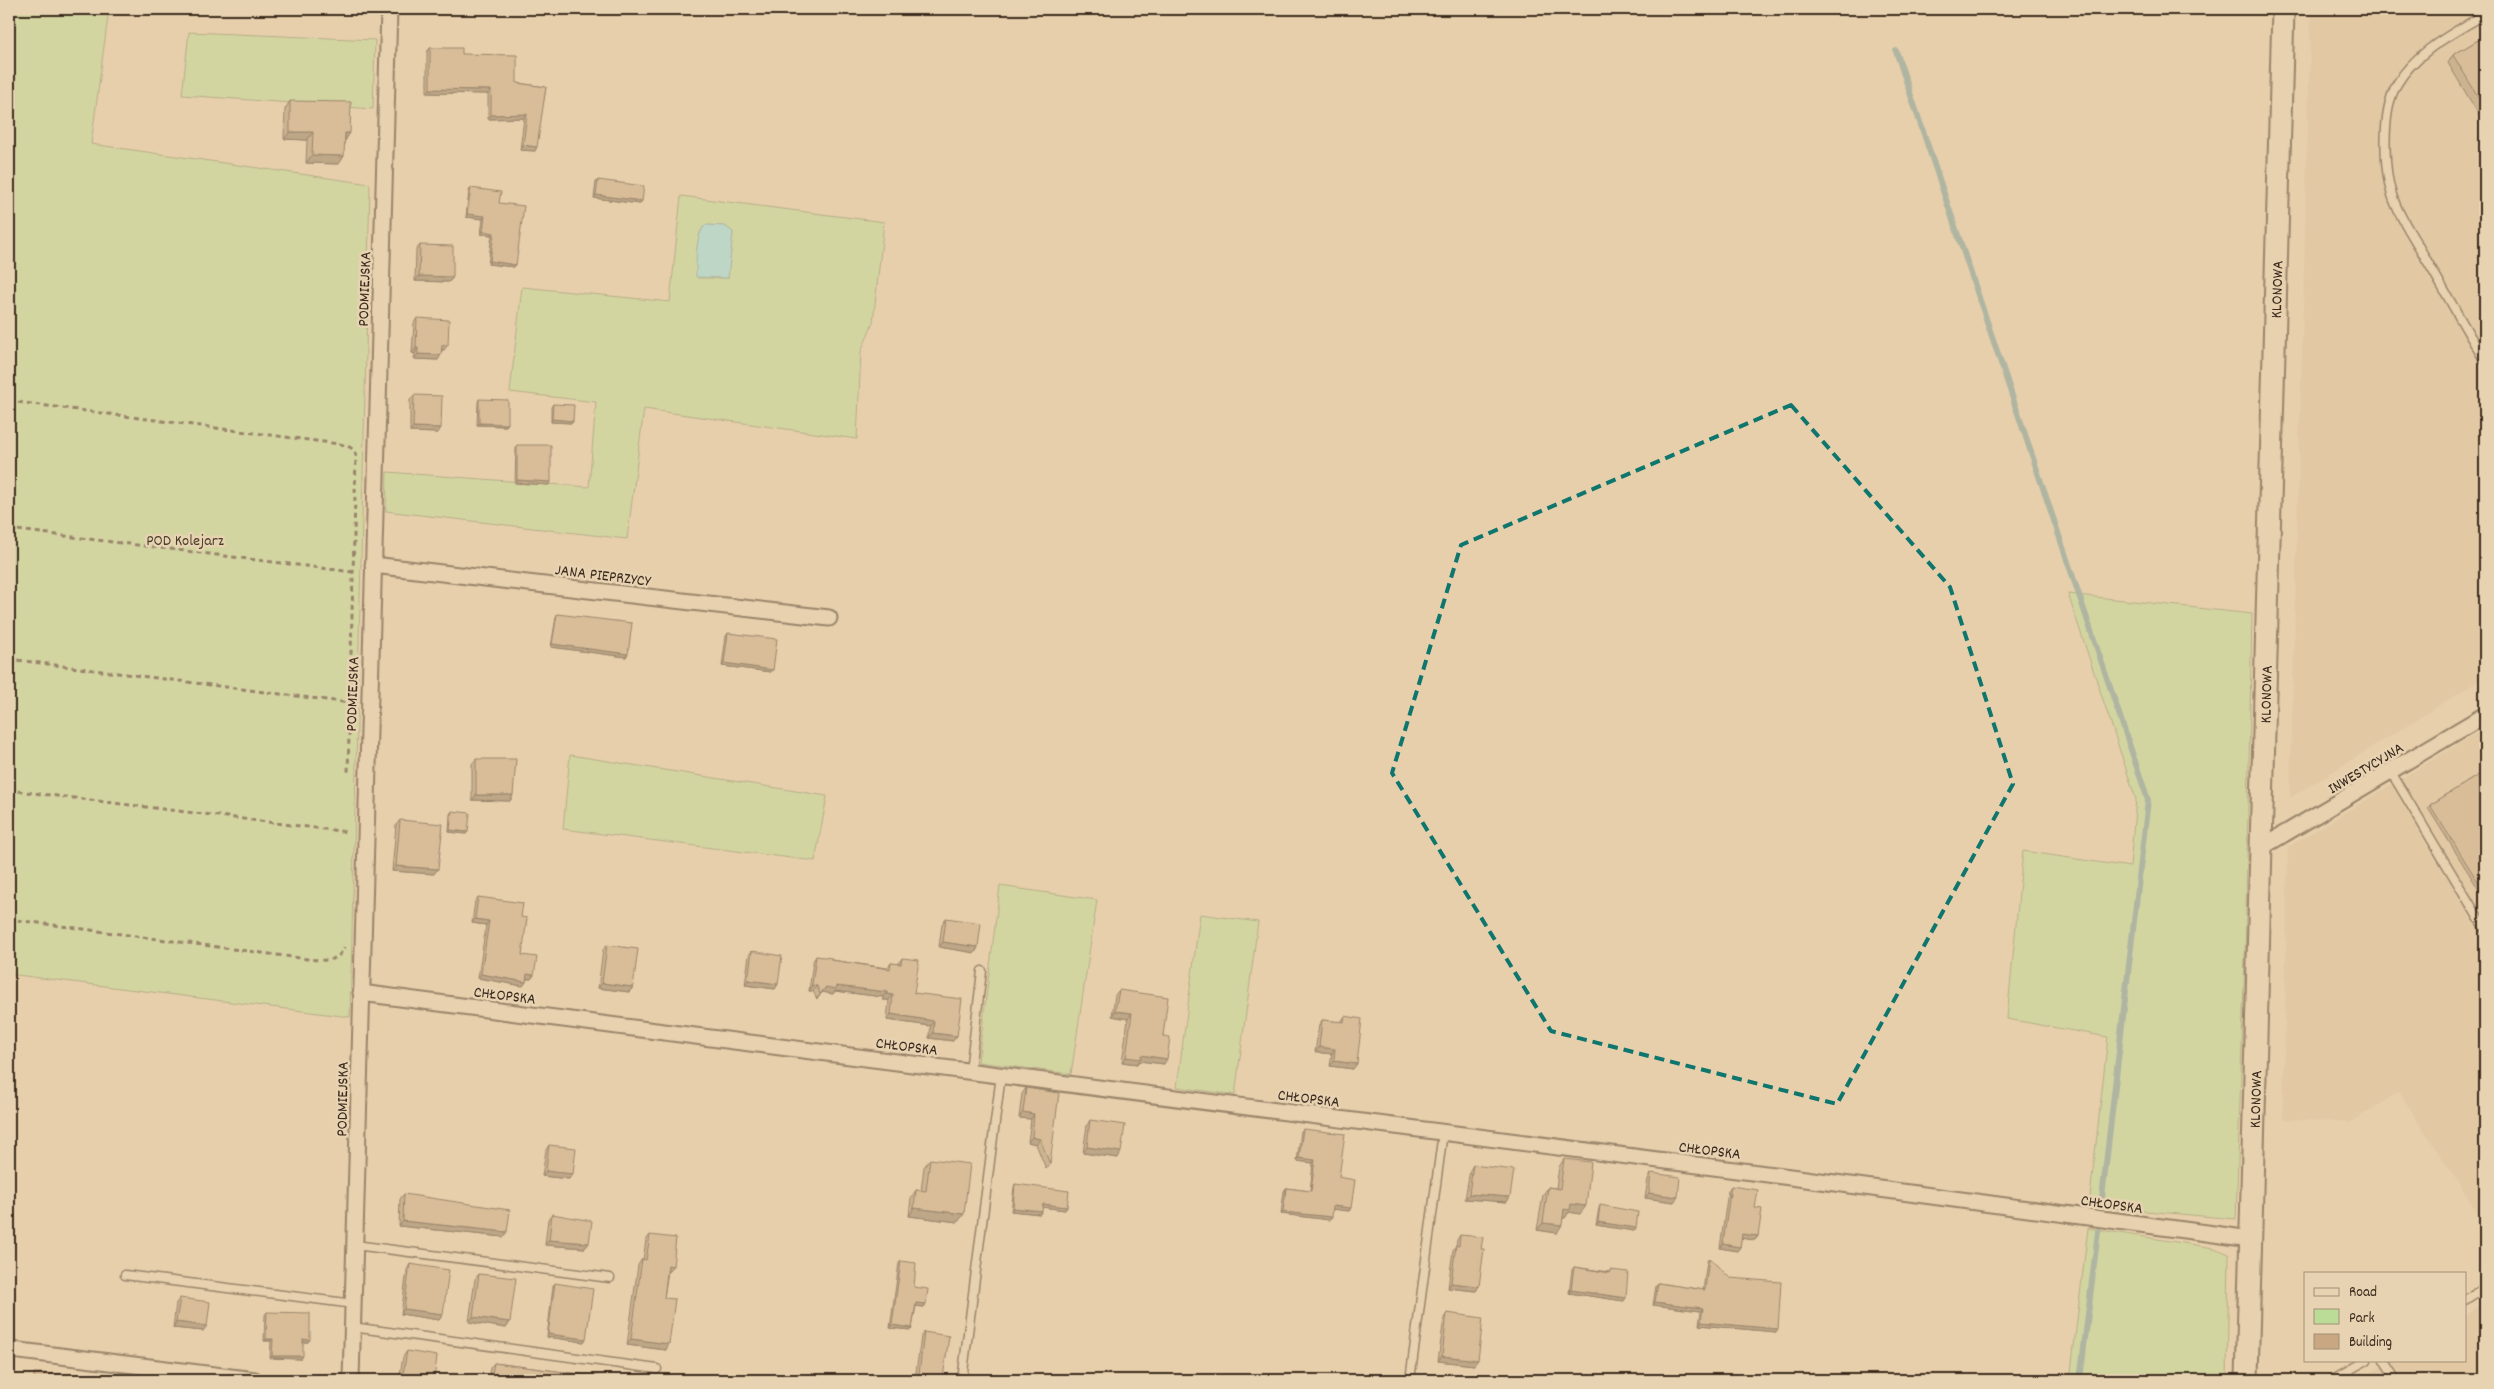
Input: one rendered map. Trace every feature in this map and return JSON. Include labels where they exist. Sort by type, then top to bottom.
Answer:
[{"type":"street","name":"PODMIEJSKA","points":[[351,1380],[368,705],[389,9]]},
{"type":"street","name":"KLONOWA","points":[[2247,1380],[2284,9]]},
{"type":"street","name":"JANA PIEPRZYCY","points":[[373,565],[829,618]]},
{"type":"street","name":"INWESTYCYJNA","points":[[2262,848],[2485,715]]},
{"type":"street","name":"CHŁOPSKA","points":[[362,993],[1798,1178],[2251,1239]]},
{"type":"street","points":[[12,1350],[255,1380]]},
{"type":"lane","points":[[2485,14],[2434,45],[2406,72],[2398,84],[2392,96],[2388,114],[2387,172],[2394,202],[2485,361]]},
{"type":"lane","points":[[2391,772],[2485,929]]},
{"type":"lane","points":[[970,1071],[982,971]]},
{"type":"lane","points":[[962,1380],[1001,1075]]},
{"type":"lane","points":[[1410,1380],[1443,1132]]},
{"type":"lane","points":[[355,1246],[610,1278]]},
{"type":"lane","points":[[125,1274],[354,1304]]},
{"type":"lane","points":[[2466,1299],[2485,1287]]},
{"type":"lane","points":[[352,1327],[657,1369]]},
{"type":"lane","points":[[2331,1380],[2363,1362]]},
{"type":"lane","points":[[2385,1362],[2397,1380]]},
{"type":"path","points":[[9,401],[349,446],[355,450],[348,782]]},
{"type":"path","points":[[9,529],[353,572]]},
{"type":"path","points":[[9,660],[368,705]]},
{"type":"path","points":[[9,790],[348,832]]},
{"type":"path","points":[[347,841],[348,822]]},
{"type":"path","points":[[9,919],[322,960],[333,960],[340,956],[344,948],[344,939]]},
{"type":"highlighted area","points":[[1791,405],[1950,587],[2013,784],[1837,1104],[1551,1031],[1392,773],[1461,545]]},
{"type":"shaded area","points":[[2311,9],[2485,9],[2485,677],[2290,798]]},
{"type":"shaded area","points":[[2485,728],[2485,1224],[2399,1092],[2351,1122],[2283,1119],[2288,847]]},
{"type":"shaded area","points":[[2485,1303],[2485,1380],[2360,1380],[2389,1362],[2466,1362],[2466,1315]]},
{"type":"green space","name":"POD Kolejarz","points":[[9,9],[109,9],[91,144],[370,184],[350,1017],[9,974]]},
{"type":"green space","points":[[189,32],[375,40],[373,109],[182,95]]},
{"type":"green space","points":[[681,196],[884,222],[873,322],[861,352],[857,439],[644,409],[627,539],[386,511],[387,472],[589,487],[596,402],[510,392],[522,287],[670,302]],"holes":[[[705,225],[725,226],[733,232],[728,278],[698,278],[697,250],[702,230]]]},
{"type":"green space","points":[[2068,594],[2252,614],[2245,955],[2236,1219],[2089,1206],[2108,1037],[2007,1019],[2023,851],[2130,867],[2136,799]]},
{"type":"green space","points":[[570,755],[827,796],[815,861],[563,829]]},
{"type":"green space","points":[[1000,886],[1097,900],[1071,1074],[978,1062]]},
{"type":"green space","points":[[1200,914],[1258,922],[1235,1095],[1177,1087]]},
{"type":"green space","points":[[2088,1228],[2214,1248],[2229,1254],[2227,1380],[2070,1380]]},
{"type":"water","points":[[705,225],[725,226],[733,232],[728,278],[696,277],[699,236]]},
{"type":"building","points":[[2485,36],[2485,108],[2453,55]]},
{"type":"building","points":[[430,48],[462,48],[462,54],[517,55],[517,83],[546,87],[537,147],[523,145],[527,114],[491,115],[491,90],[430,89]]},
{"type":"building","points":[[290,101],[351,102],[350,133],[345,133],[344,156],[312,155],[313,132],[290,132]]},
{"type":"building","points":[[598,180],[644,186],[642,201],[596,195]]},
{"type":"building","points":[[471,188],[501,192],[499,203],[524,206],[516,265],[490,261],[494,233],[483,231],[485,216],[467,214]]},
{"type":"building","points":[[420,245],[453,246],[453,277],[419,276]]},
{"type":"building","points":[[417,318],[449,320],[448,345],[442,345],[441,355],[418,354],[418,348],[416,348]]},
{"type":"building","points":[[414,395],[442,396],[441,428],[413,427]]},
{"type":"building","points":[[479,399],[508,400],[508,424],[479,423]]},
{"type":"building","points":[[553,404],[574,405],[573,421],[552,419]]},
{"type":"building","points":[[517,445],[551,445],[551,482],[517,480]]},
{"type":"building","points":[[557,614],[632,623],[628,654],[552,644]]},
{"type":"building","points":[[728,633],[777,639],[773,670],[724,663]]},
{"type":"building","points":[[476,759],[516,759],[513,795],[476,795]]},
{"type":"building","points":[[2485,771],[2485,893],[2430,805]]},
{"type":"building","points":[[452,811],[470,813],[468,832],[450,830]]},
{"type":"building","points":[[400,820],[443,824],[438,869],[396,866]]},
{"type":"building","points":[[478,897],[523,903],[521,917],[527,918],[522,955],[537,957],[534,975],[527,974],[526,982],[481,974],[489,921],[475,919]]},
{"type":"building","points":[[946,918],[981,923],[978,947],[943,942]]},
{"type":"building","points":[[607,945],[638,949],[633,987],[602,983]]},
{"type":"building","points":[[752,951],[782,956],[778,984],[748,980]]},
{"type":"building","points":[[816,956],[890,969],[891,963],[901,964],[902,958],[919,960],[914,993],[962,999],[957,1036],[933,1033],[934,1021],[891,1014],[893,995],[887,994],[887,992],[837,986],[836,989],[826,987],[820,994],[817,986],[812,985]]},
{"type":"building","points":[[1119,990],[1168,997],[1163,1036],[1170,1037],[1167,1059],[1141,1055],[1141,1059],[1126,1057],[1132,1013],[1115,1011]]},
{"type":"building","points":[[1345,1016],[1362,1019],[1357,1064],[1334,1061],[1335,1049],[1319,1047],[1322,1020],[1344,1022]]},
{"type":"building","points":[[1026,1088],[1059,1093],[1050,1164],[1040,1139],[1032,1137],[1034,1114],[1023,1112]]},
{"type":"building","points":[[1090,1120],[1125,1125],[1121,1152],[1087,1147]]},
{"type":"building","points":[[1303,1129],[1345,1134],[1339,1177],[1355,1180],[1351,1208],[1333,1206],[1332,1217],[1283,1212],[1286,1188],[1311,1191],[1315,1160],[1299,1158]]},
{"type":"building","points":[[549,1145],[576,1148],[573,1174],[546,1171]]},
{"type":"building","points":[[930,1159],[970,1164],[964,1214],[914,1208],[916,1190],[926,1191]]},
{"type":"building","points":[[1564,1159],[1591,1162],[1586,1206],[1571,1204],[1570,1210],[1564,1209],[1562,1225],[1543,1223],[1548,1187],[1560,1189]]},
{"type":"building","points":[[1473,1165],[1514,1170],[1510,1197],[1469,1194]]},
{"type":"building","points":[[1651,1173],[1680,1177],[1678,1197],[1649,1193]]},
{"type":"building","points":[[1015,1184],[1069,1191],[1067,1207],[1043,1204],[1042,1211],[1013,1208]]},
{"type":"building","points":[[1731,1186],[1758,1190],[1755,1208],[1762,1209],[1758,1236],[1742,1234],[1740,1247],[1723,1244]]},
{"type":"building","points":[[404,1194],[510,1210],[507,1232],[403,1221]]},
{"type":"building","points":[[1600,1205],[1638,1212],[1636,1228],[1598,1222]]},
{"type":"building","points":[[552,1214],[592,1221],[589,1243],[549,1240]]},
{"type":"building","points":[[650,1235],[676,1238],[673,1266],[668,1265],[664,1298],[675,1299],[669,1344],[631,1339],[642,1259],[646,1260]]},
{"type":"building","points":[[1460,1235],[1483,1237],[1481,1249],[1484,1249],[1479,1286],[1451,1283],[1456,1245],[1459,1246]]},
{"type":"building","points":[[1709,1258],[1730,1278],[1781,1282],[1778,1329],[1701,1322],[1703,1308],[1655,1302],[1658,1283],[1705,1290]]},
{"type":"building","points":[[901,1261],[916,1263],[914,1287],[928,1289],[926,1304],[916,1303],[912,1328],[892,1325]]},
{"type":"building","points":[[410,1264],[449,1270],[443,1314],[404,1309]]},
{"type":"building","points":[[1574,1267],[1610,1273],[1611,1270],[1628,1272],[1626,1298],[1571,1290]]},
{"type":"building","points":[[479,1274],[516,1278],[510,1322],[473,1317]]},
{"type":"building","points":[[555,1283],[593,1289],[586,1339],[548,1334]]},
{"type":"building","points":[[180,1298],[210,1302],[207,1326],[176,1322]]},
{"type":"building","points":[[267,1312],[310,1313],[310,1340],[303,1339],[303,1356],[272,1356],[273,1339],[266,1339]]},
{"type":"building","points":[[1447,1313],[1483,1318],[1478,1360],[1442,1356]]},
{"type":"building","points":[[924,1332],[949,1336],[943,1378],[919,1374]]},
{"type":"building","points":[[407,1351],[437,1356],[434,1380],[402,1380]]},
{"type":"building","points":[[494,1363],[626,1380],[491,1380]]},
{"type":"building","points":[[34,1373],[62,1374],[62,1380],[34,1380]]},
{"type":"waterway","points":[[1896,51],[2148,800],[2101,1207]]},
{"type":"waterway","points":[[2080,1380],[2098,1231]]}]
